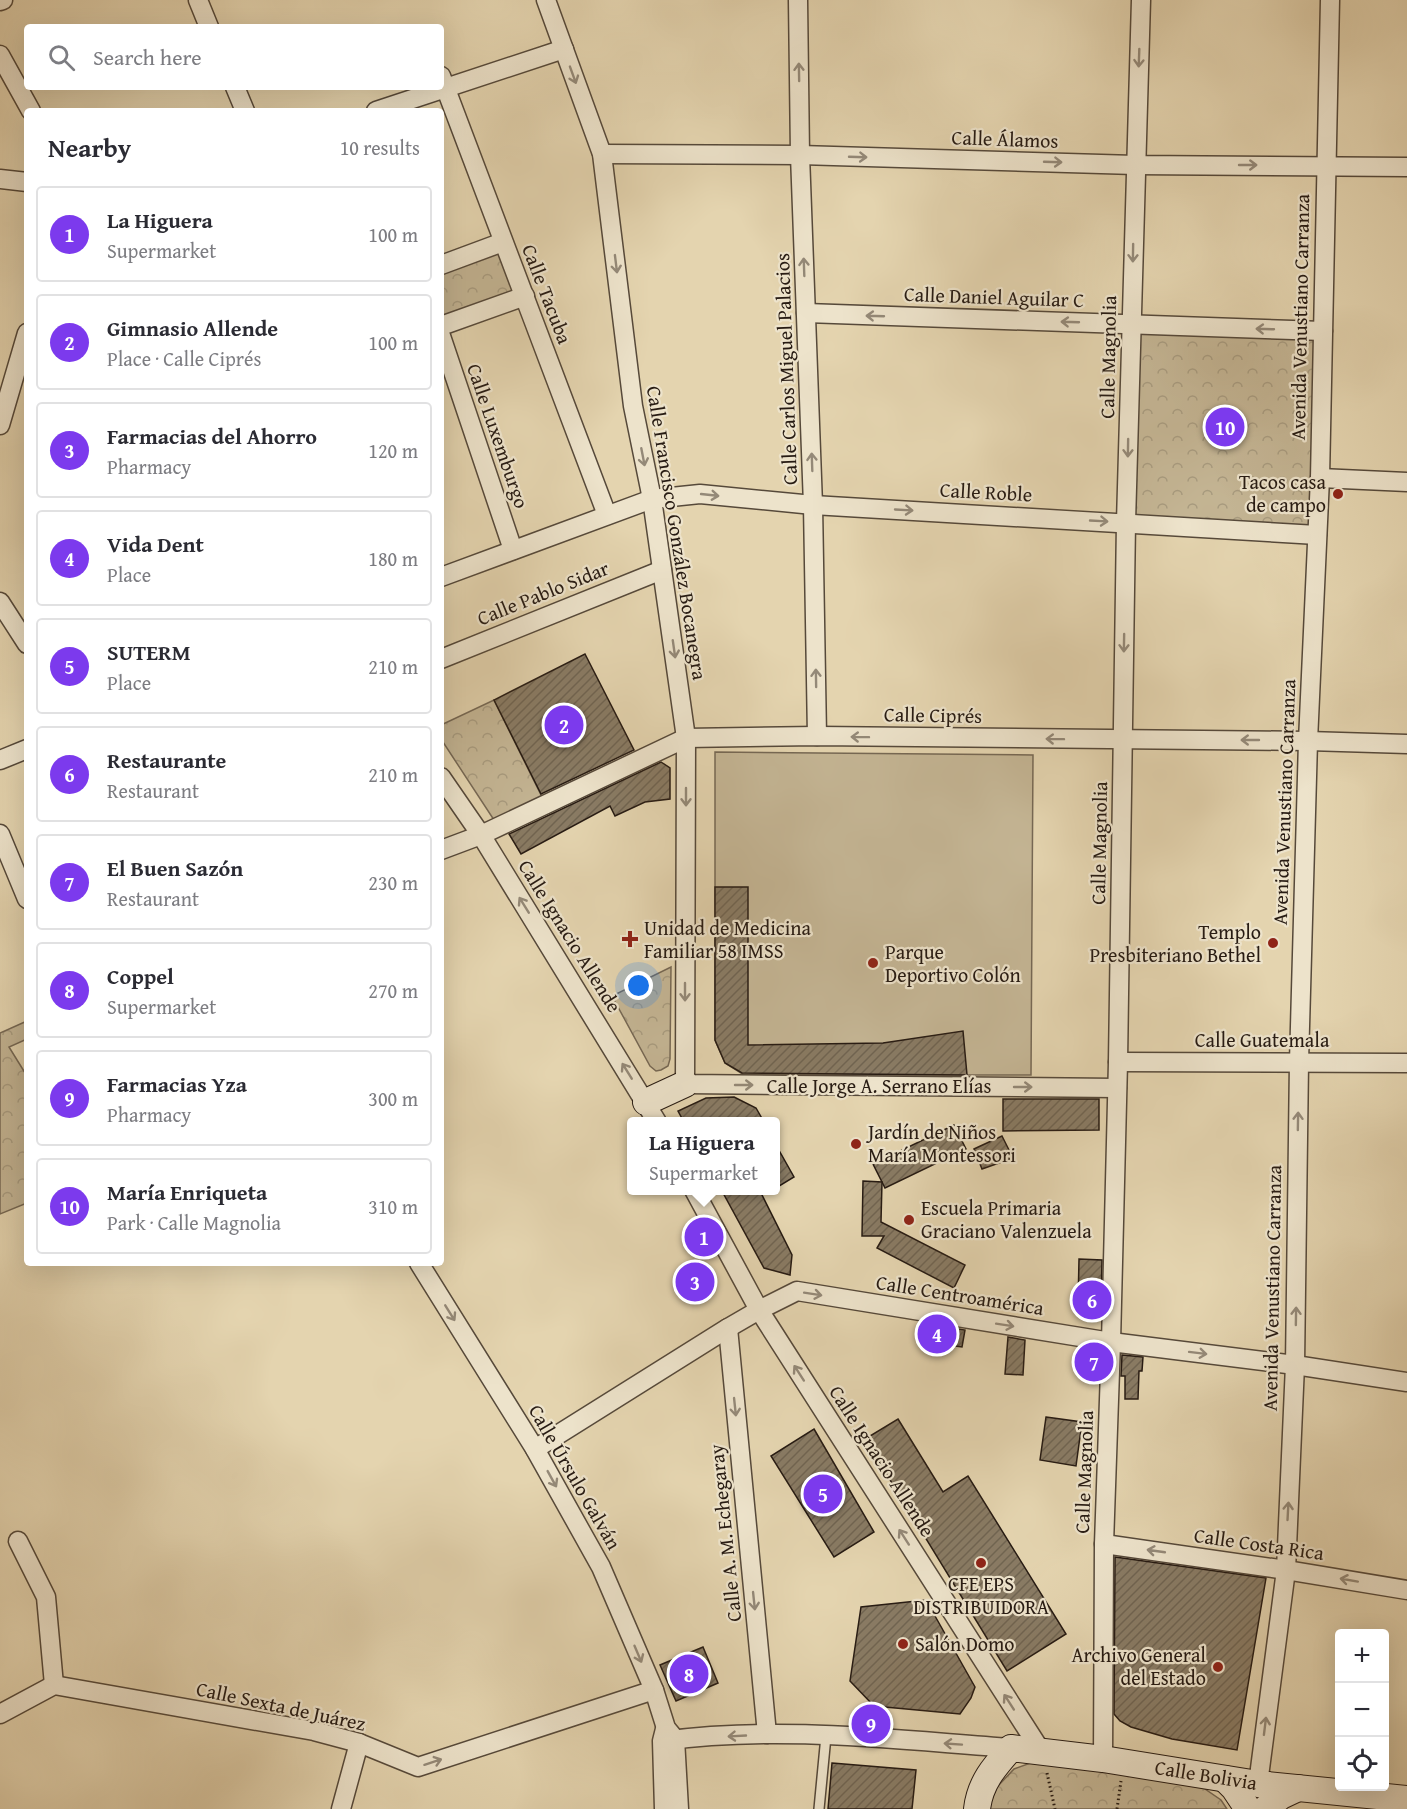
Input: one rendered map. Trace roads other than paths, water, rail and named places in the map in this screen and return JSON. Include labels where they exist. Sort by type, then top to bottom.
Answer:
[{"type":"main road","name":"Calle Jorge A. Serrano Elías","points":[[651,1112],[685,1084]]},
{"type":"main road","name":"Calle Bolivia","points":[[1011,1748],[1102,1758],[1258,1784],[1407,1799]]},
{"type":"main road","points":[[977,1809],[978,1799],[990,1772],[1011,1748]]},
{"type":"main road","points":[[1225,1779],[1248,1809]]},
{"type":"main road","points":[[1256,1809],[1258,1784]]},
{"type":"main road","points":[[1266,1809],[1281,1796],[1298,1788]]},
{"type":"street","points":[[198,0],[208,24]]},
{"type":"street","name":"Calle Francisco González Bocanegra","points":[[546,0],[602,154],[633,406],[652,499],[686,738],[685,1084]]},
{"type":"street","name":"Calle Carlos Miguel Palacios","points":[[798,0],[800,155],[813,505],[817,736]]},
{"type":"street","name":"Calle Magnolia","points":[[1102,1758],[1104,1544],[1118,1062],[1126,522],[1141,0]]},
{"type":"street","name":"Avenida Venustiano Carranza","points":[[1258,1784],[1286,1570],[1295,1365],[1299,1062],[1308,741],[1320,478],[1330,0]]},
{"type":"street","points":[[444,82],[564,49]]},
{"type":"street","points":[[0,55],[30,108]]},
{"type":"street","name":"Calle Tacuba","points":[[444,85],[607,515]]},
{"type":"street","points":[[236,90],[244,108]]},
{"type":"street","points":[[383,108],[425,90]]},
{"type":"street","name":"Calle Álamos","points":[[602,154],[800,155],[1135,165],[1407,167]]},
{"type":"street","points":[[0,179],[24,182]]},
{"type":"street","points":[[444,265],[503,242]]},
{"type":"street","points":[[444,325],[525,296]]},
{"type":"street","name":"Calle Daniel Aguilar C","points":[[806,313],[1323,331]]},
{"type":"street","points":[[0,425],[24,343]]},
{"type":"street","name":"Calle Luxemburgo","points":[[444,345],[513,550]]},
{"type":"street","points":[[1320,478],[1407,482]]},
{"type":"street","name":"Calle Roble","points":[[444,576],[652,499],[700,494],[813,505],[1317,535]]},
{"type":"street","name":"Calle Pablo Sidar","points":[[444,658],[662,570]]},
{"type":"street","points":[[0,602],[24,639]]},
{"type":"street","name":"Calle Ciprés","points":[[444,849],[481,835],[686,738],[817,736],[1407,744]]},
{"type":"street","points":[[0,760],[24,749]]},
{"type":"street","name":"Calle Ignacio Allende","points":[[444,781],[481,835],[651,1112]]},
{"type":"street","points":[[0,834],[24,892]]},
{"type":"street","name":"Calle Guatemala","points":[[1118,1062],[1407,1063]]},
{"type":"street","name":"Calle Jorge A. Serrano Elías","points":[[685,1084],[1117,1088]]},
{"type":"street","name":"Calle Ignacio Allende","points":[[696,1195],[759,1310],[1041,1751]]},
{"type":"street","name":"Calle Úrsulo Galván","points":[[421,1266],[535,1449],[601,1567],[654,1690],[668,1736],[679,1809]]},
{"type":"street","name":"Calle Centroamérica","points":[[535,1449],[728,1328],[797,1291],[1111,1342],[1295,1365],[1407,1382]]},
{"type":"street","name":"Calle A. M. Echegaray","points":[[728,1328],[767,1734]]},
{"type":"street","points":[[0,1714],[54,1685],[46,1597],[18,1541]]},
{"type":"street","name":"Calle Costa Rica","points":[[1104,1544],[1407,1590]]},
{"type":"street","name":"Calle Sexta de Juárez","points":[[54,1685],[314,1731],[359,1743],[418,1767],[654,1690]]},
{"type":"street","points":[[668,1736],[767,1734],[826,1736],[1011,1748]]},
{"type":"street","name":"Calle Úrsulo Galván","points":[[664,1809],[668,1736]]},
{"type":"street","points":[[341,1809],[359,1743]]},
{"type":"lane","points":[[819,1809],[826,1736]]},
{"type":"place","name":"María Enriqueta","points":[[1225,427]]},
{"type":"place","name":"Tacos casa de campo","points":[[1338,494]]},
{"type":"place","name":"Gimnasio Allende","points":[[564,725]]},
{"type":"place","name":"Unidad de Medicina Familiar 58 IMSS","points":[[630,939]]},
{"type":"place","name":"Templo Presbiteriano Bethel","points":[[1273,943]]},
{"type":"place","name":"Parque Deportivo Colón","points":[[873,963]]},
{"type":"place","name":"Jardín de Niños María Montessori","points":[[856,1144]]},
{"type":"place","name":"Escuela Primaria Graciano Valenzuela","points":[[909,1220]]},
{"type":"place","name":"La Higuera","points":[[704,1237]]},
{"type":"place","name":"Farmacias del Ahorro","points":[[695,1282]]},
{"type":"place","name":"Restaurante","points":[[1092,1300]]},
{"type":"place","name":"Vida Dent","points":[[937,1334]]},
{"type":"place","name":"El Buen Sazón","points":[[1094,1362]]},
{"type":"place","name":"SUTERM","points":[[823,1494]]},
{"type":"place","name":"CFE EPS DISTRIBUIDORA","points":[[981,1563]]},
{"type":"place","name":"Salón Domo","points":[[903,1644]]},
{"type":"place","name":"Archivo General del Estado","points":[[1218,1667]]},
{"type":"place","name":"Coppel","points":[[689,1674]]},
{"type":"place","name":"Farmacias Yza","points":[[871,1724]]}]
